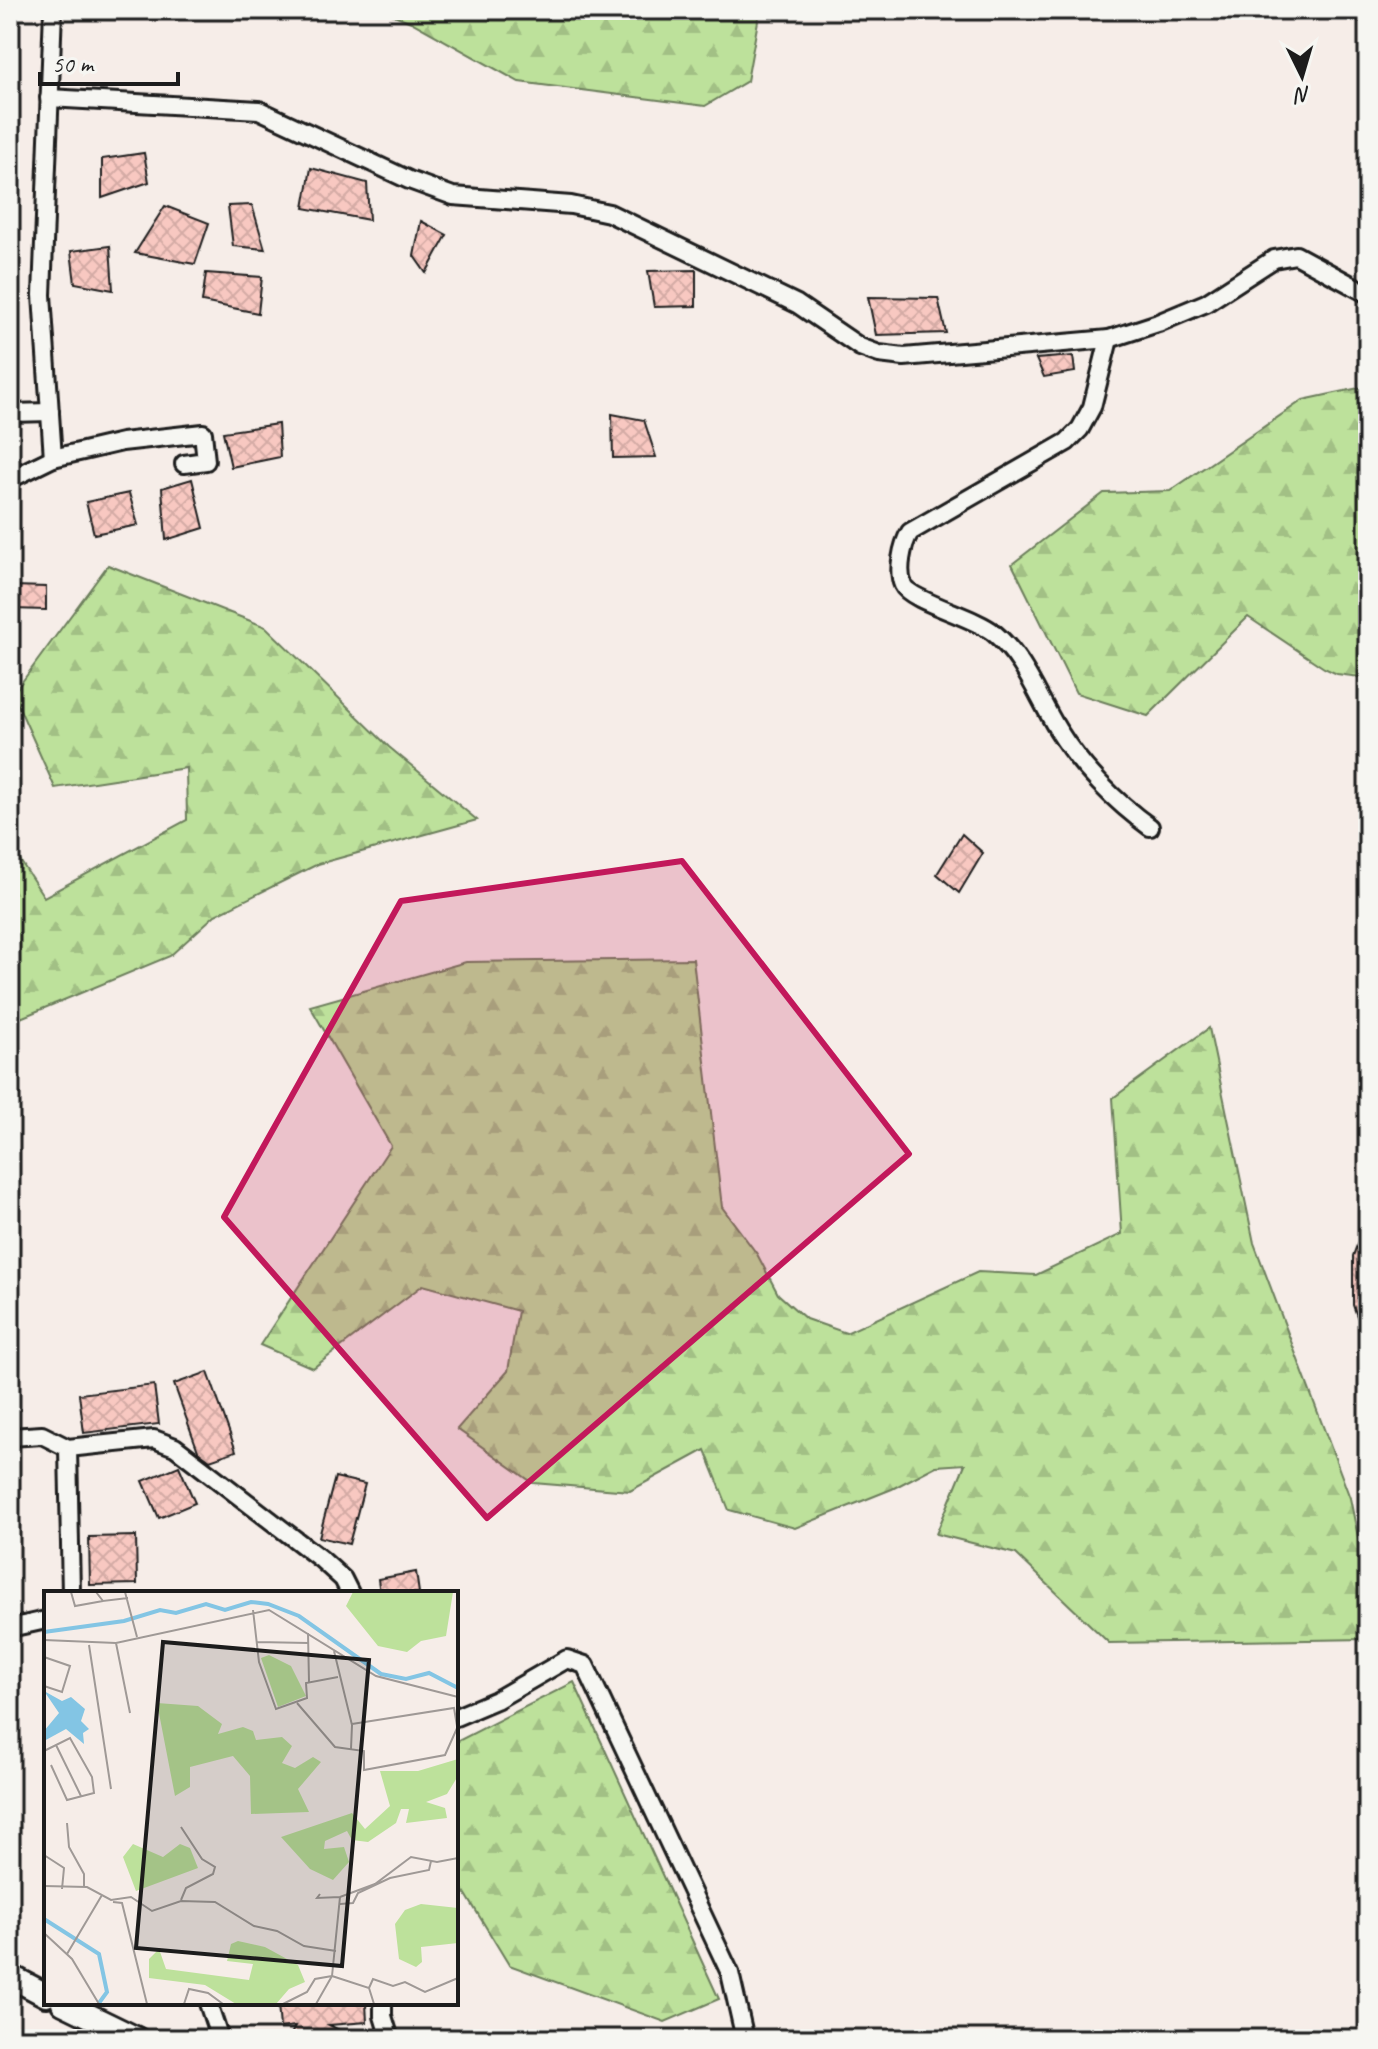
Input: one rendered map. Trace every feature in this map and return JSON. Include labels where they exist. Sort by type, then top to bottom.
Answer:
[{"type":"street","points":[[53,10],[42,295],[53,458]]},
{"type":"street","points":[[49,98],[259,110],[409,180],[453,196],[571,205],[609,213],[797,304],[860,347],[879,354],[918,356],[1109,339],[1206,303],[1274,259],[1296,255],[1368,294]]},
{"type":"street","points":[[1109,339],[1092,407],[1080,429],[1043,458],[910,532],[904,542],[902,584],[910,595],[970,618],[1003,641],[1025,667],[1059,732],[1096,778],[1133,815],[1150,827]]},
{"type":"street","points":[[10,413],[50,412]]},
{"type":"street","points":[[10,479],[53,458],[122,442],[203,433],[206,461],[184,464]]},
{"type":"street","points":[[10,1437],[42,1435],[68,1448],[154,1439],[175,1447],[322,1560],[343,1579],[349,1591]]},
{"type":"street","points":[[68,1448],[71,1591]]},
{"type":"street","points":[[10,1628],[44,1620]]},
{"type":"street","points":[[458,1716],[496,1700],[567,1659],[585,1665],[730,1973],[745,2039]]},
{"type":"street","points":[[10,1976],[44,1994]]},
{"type":"street","points":[[67,2005],[137,2039]]},
{"type":"street","points":[[209,2005],[220,2039]]},
{"type":"street","points":[[383,2005],[390,2039]]},
{"type":"highlighted area","points":[[682,861],[909,1154],[487,1518],[224,1217],[401,901]]},
{"type":"green space","points":[[382,10],[760,10],[747,81],[705,106],[519,82],[411,22]]},
{"type":"green space","points":[[1368,386],[1368,678],[1337,674],[1324,668],[1248,617],[1148,716],[1076,693],[1012,564],[1104,493],[1170,491],[1303,400]]},
{"type":"green space","points":[[108,565],[266,627],[389,747],[477,820],[318,864],[215,915],[170,956],[18,1019],[10,1010],[10,845],[44,897],[187,820],[186,768],[55,788],[13,694]]},
{"type":"green space","points":[[693,959],[722,1207],[757,1254],[778,1294],[806,1319],[846,1333],[978,1272],[1036,1275],[1122,1234],[1113,1098],[1209,1028],[1254,1243],[1350,1498],[1368,1586],[1368,1639],[1109,1643],[1016,1554],[936,1534],[965,1464],[936,1466],[892,1489],[795,1528],[729,1510],[705,1450],[630,1491],[533,1483],[457,1429],[508,1371],[518,1311],[423,1285],[313,1368],[260,1345],[391,1146],[310,1006],[466,962]]},
{"type":"green space","points":[[574,1682],[719,1999],[665,2022],[509,1965],[458,1881],[458,1741]]},
{"type":"building","points":[[144,153],[149,182],[102,198],[102,159]]},
{"type":"building","points":[[311,168],[367,183],[369,220],[304,208]]},
{"type":"building","points":[[252,205],[265,249],[233,246],[228,206]]},
{"type":"building","points":[[165,206],[209,223],[195,264],[135,253]]},
{"type":"building","points":[[421,221],[447,235],[426,273],[414,256]]},
{"type":"building","points":[[110,246],[113,290],[75,283],[71,251]]},
{"type":"building","points":[[696,270],[696,306],[654,307],[648,271]]},
{"type":"building","points":[[206,273],[262,277],[258,313],[202,302]]},
{"type":"building","points":[[868,297],[938,298],[946,333],[876,335]]},
{"type":"building","points":[[1073,356],[1075,372],[1044,377],[1036,359]]},
{"type":"building","points":[[612,414],[644,420],[656,457],[613,458]]},
{"type":"building","points":[[278,424],[280,457],[231,467],[223,432]]},
{"type":"building","points":[[192,479],[204,528],[166,540],[162,488]]},
{"type":"building","points":[[129,493],[138,525],[94,534],[86,502]]},
{"type":"building","points":[[13,586],[46,587],[46,610],[12,609]]},
{"type":"building","points":[[962,834],[983,853],[959,893],[937,874]]},
{"type":"building","points":[[1366,1220],[1366,1341],[1353,1305],[1353,1256]]},
{"type":"building","points":[[208,1372],[236,1451],[210,1460],[198,1451],[174,1384]]},
{"type":"building","points":[[154,1385],[159,1424],[84,1433],[79,1394]]},
{"type":"building","points":[[179,1466],[195,1503],[159,1518],[143,1481]]},
{"type":"building","points":[[335,1477],[365,1484],[349,1544],[319,1537]]},
{"type":"building","points":[[136,1536],[137,1584],[90,1585],[89,1537]]},
{"type":"building","points":[[416,1572],[419,1591],[380,1591],[378,1579]]},
{"type":"building","points":[[278,2005],[366,2005],[367,2022],[329,2025],[357,2039],[289,2039],[295,2026],[280,2028]]},
{"type":"railway","points":[[1358,10],[1368,40]]}]
